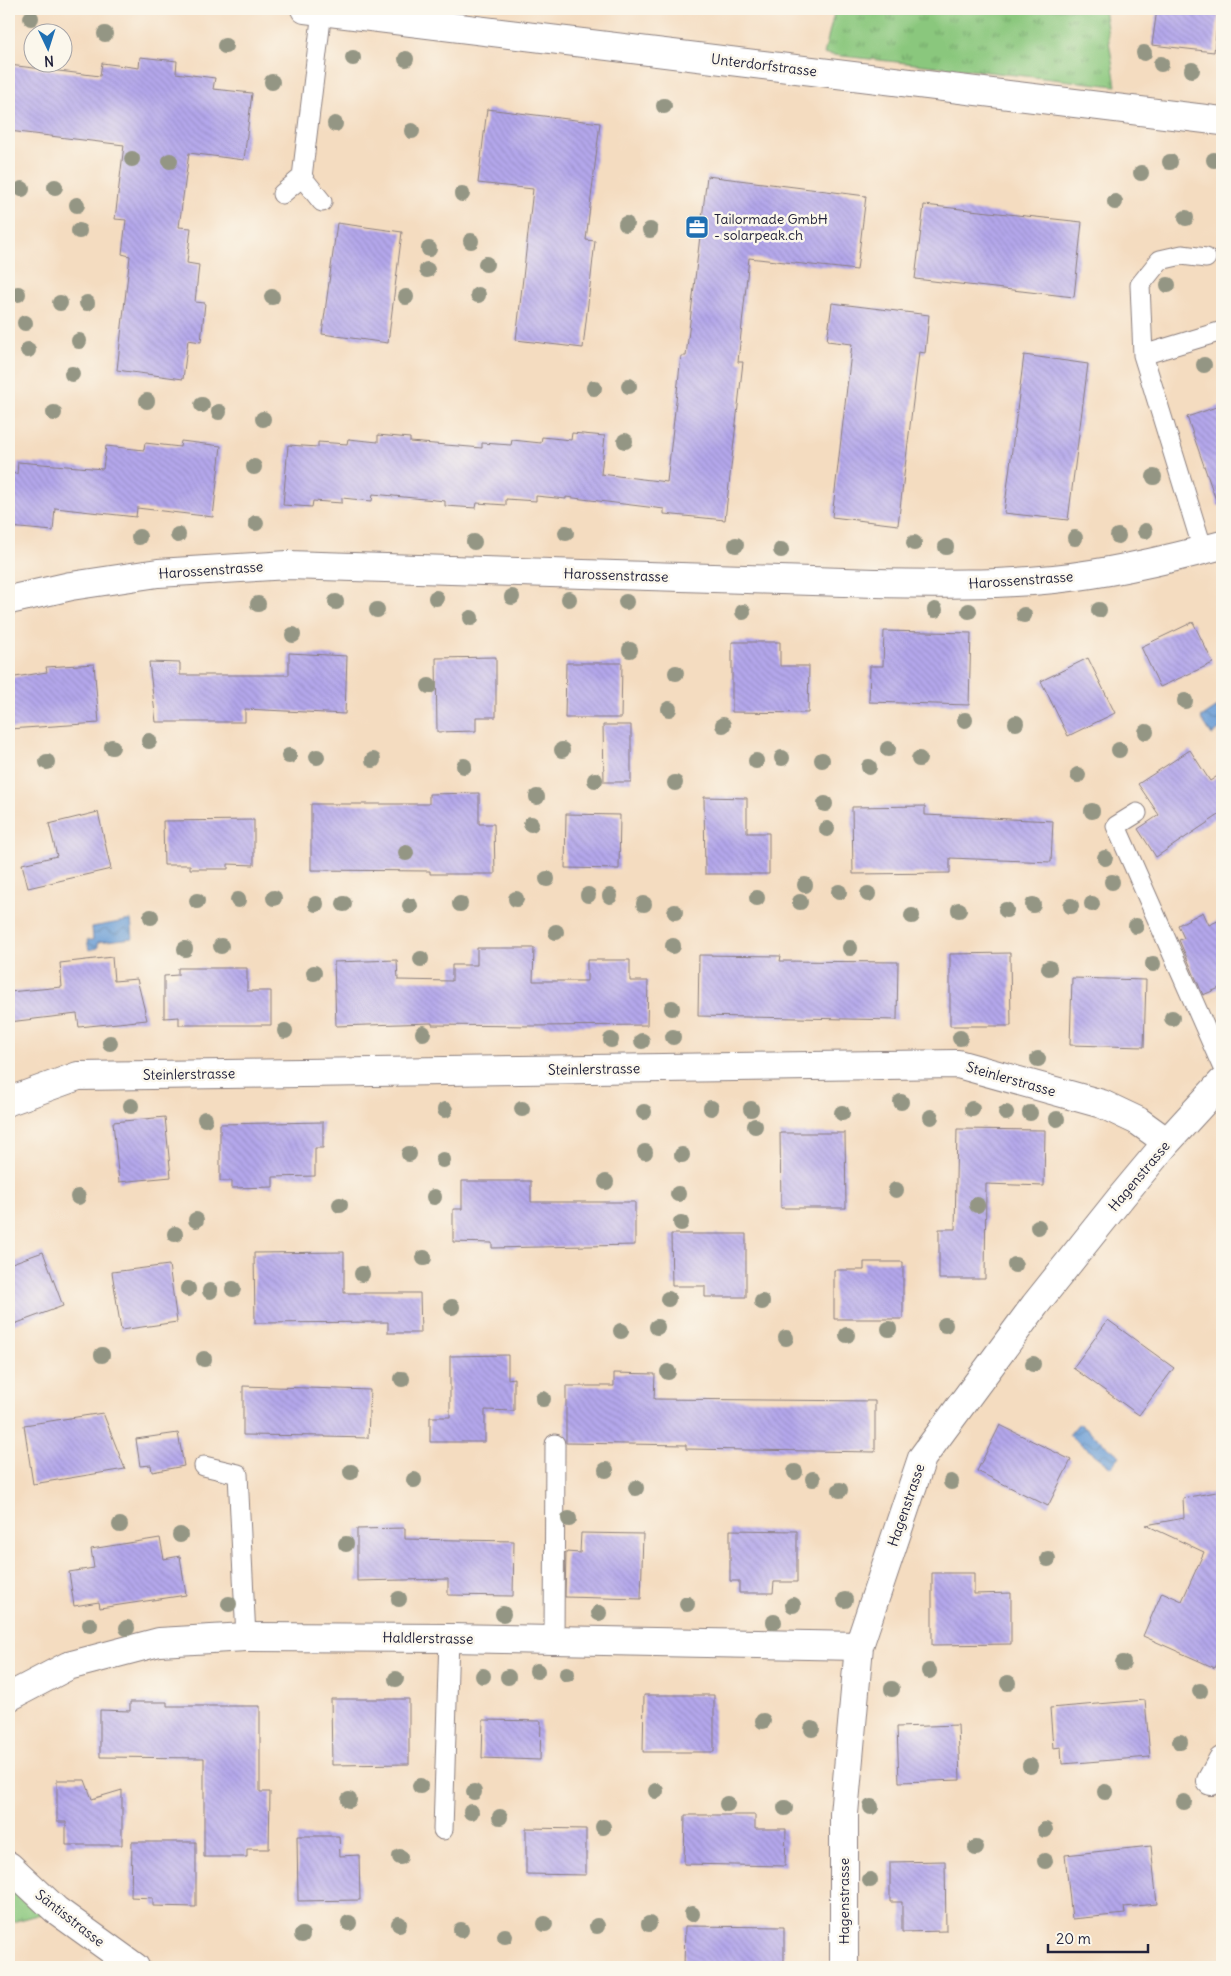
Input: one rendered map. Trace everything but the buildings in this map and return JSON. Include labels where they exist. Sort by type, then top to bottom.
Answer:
[{"type":"street","name":"Unterdorfstrasse","points":[[314,10],[1222,121]]},
{"type":"street","name":"Harossenstrasse","points":[[9,600],[71,586],[158,573],[288,565],[970,584],[1094,574],[1213,548]]},
{"type":"street","name":"Steinlerstrasse","points":[[9,1102],[78,1076],[958,1064],[1102,1104],[1138,1121],[1167,1142]]},
{"type":"street","name":"Hagenstrasse","points":[[844,1967],[844,1814],[858,1646],[922,1458],[1035,1305],[1167,1142],[1222,1082]]},
{"type":"street","name":"Haldlerstrasse","points":[[9,1697],[68,1666],[159,1642],[246,1637],[449,1638],[858,1646]]},
{"type":"street","name":"Säntisstrasse","points":[[9,1866],[56,1910],[135,1967]]},
{"type":"lane","points":[[314,10],[302,177],[322,202]]},
{"type":"lane","points":[[282,194],[302,177]]},
{"type":"lane","points":[[1206,258],[1182,255],[1160,260],[1140,285],[1144,355],[1213,548]]},
{"type":"lane","points":[[1144,355],[1222,331]]},
{"type":"lane","points":[[1137,812],[1116,826],[1222,1066]]},
{"type":"lane","points":[[554,1641],[555,1444]]},
{"type":"lane","points":[[204,1466],[238,1474],[246,1637]]},
{"type":"lane","points":[[443,1830],[449,1638]]},
{"type":"green space","points":[[835,9],[1104,9],[1116,86],[824,54]]},
{"type":"green space","points":[[9,1866],[56,1910],[9,1923]]},
{"type":"water","points":[[1222,704],[1222,728],[1212,735],[1201,718]]},
{"type":"water","points":[[131,920],[133,938],[98,942],[98,948],[89,950],[87,940],[93,940],[92,927]]},
{"type":"water","points":[[1079,1423],[1120,1456],[1111,1467],[1069,1435]]},
{"type":"place","name":"Tailormade GmbH - solarpeak.ch","points":[[697,227]]}]
